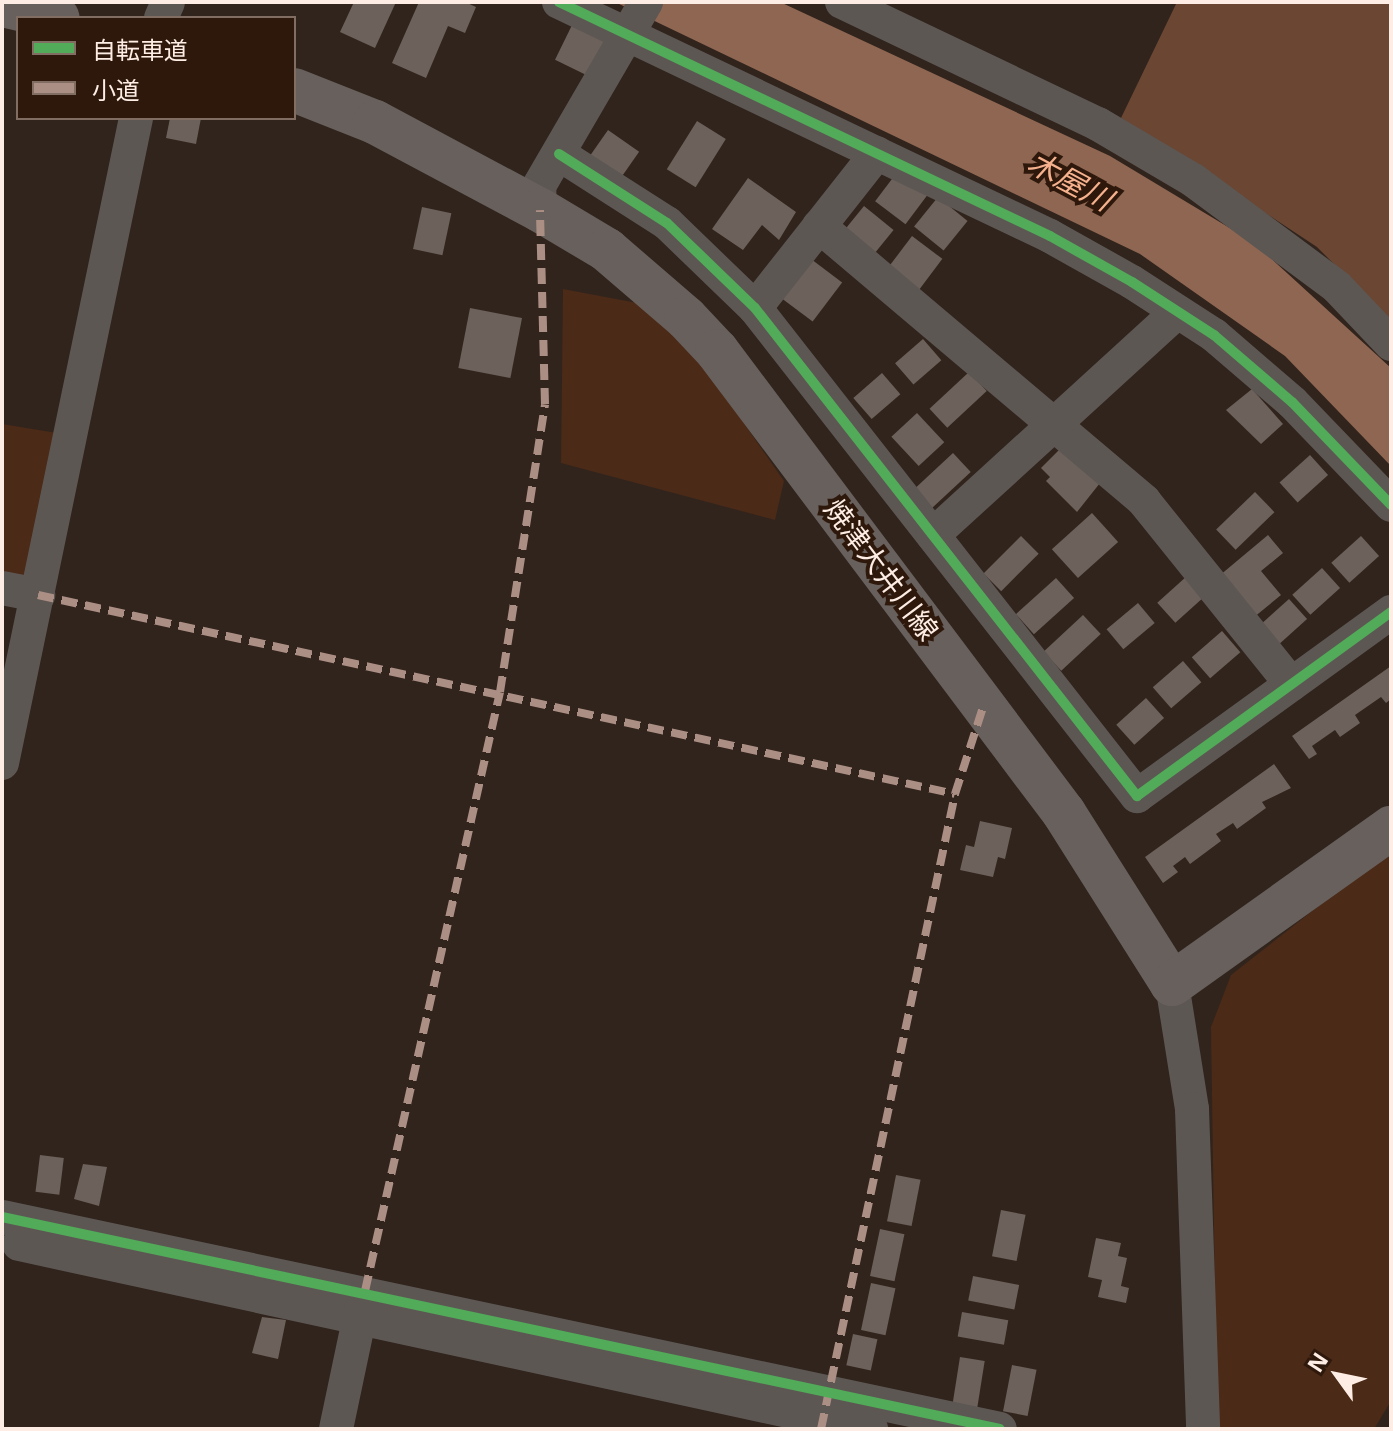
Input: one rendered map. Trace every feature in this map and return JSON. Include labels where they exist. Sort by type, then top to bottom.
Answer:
[{"type":"main road","points":[[2,5],[49,16]]},
{"type":"main road","name":"焼津大井川線","points":[[296,91],[375,122],[540,210],[654,286],[717,351],[1064,813],[1172,984]]},
{"type":"main road","points":[[1172,984],[1391,828]]},
{"type":"street","points":[[559,2],[638,20],[877,153],[1050,236],[1177,312],[1214,335],[1292,402],[1391,505]]},
{"type":"street","points":[[842,2],[1098,124],[1193,180],[1337,287],[1391,344]]},
{"type":"street","points":[[540,210],[539,186],[638,20]]},
{"type":"street","points":[[2,763],[136,120]]},
{"type":"street","points":[[755,308],[877,153]]},
{"type":"street","points":[[559,154],[667,223],[755,308],[1137,796],[1391,612]]},
{"type":"street","points":[[819,226],[1056,423],[1144,501],[1291,684]]},
{"type":"street","points":[[933,535],[1177,312]]},
{"type":"street","points":[[2,588],[38,595]]},
{"type":"street","points":[[1172,984],[1192,1109],[1203,1429]]},
{"type":"street","points":[[2,1217],[871,1429]]},
{"type":"street","points":[[2,1240],[362,1304],[1000,1429]]},
{"type":"street","points":[[336,1429],[362,1304]]},
{"type":"shaded area","points":[[1177,2],[1391,2],[1391,321],[1317,247],[1121,118]]},
{"type":"shaded area","points":[[563,289],[664,308],[784,481],[775,520],[561,463]]},
{"type":"shaded area","points":[[2,424],[57,433],[28,581],[2,574]]},
{"type":"shaded area","points":[[1391,849],[1391,1401],[1374,1429],[1217,1429],[1211,1027],[1231,975]]},
{"type":"water","name":"木屋川","points":[[615,2],[780,2],[1110,156],[1253,242],[1391,368],[1391,466],[1285,356],[1140,254]]},
{"type":"building","points":[[354,2],[396,2],[375,48],[340,32]]},
{"type":"building","points":[[419,2],[465,2],[476,7],[465,33],[448,26],[426,78],[392,63]]},
{"type":"building","points":[[573,23],[610,41],[592,78],[555,60]]},
{"type":"building","points":[[170,120],[201,120],[196,144],[166,138]]},
{"type":"building","points":[[697,121],[726,139],[696,187],[667,169]]},
{"type":"building","points":[[608,130],[639,152],[621,178],[590,156]]},
{"type":"building","points":[[898,171],[928,194],[905,224],[875,201]]},
{"type":"building","points":[[748,178],[796,212],[779,240],[762,225],[743,250],[712,229]]},
{"type":"building","points":[[938,197],[968,221],[944,250],[914,227]]},
{"type":"building","points":[[864,206],[894,230],[870,259],[840,236]]},
{"type":"building","points":[[422,207],[451,213],[442,255],[413,249]]},
{"type":"building","points":[[912,236],[942,259],[919,289],[889,266]]},
{"type":"building","points":[[811,259],[842,282],[813,322],[782,298]]},
{"type":"building","points":[[470,308],[522,318],[510,378],[458,368]]},
{"type":"building","points":[[923,339],[941,360],[913,384],[895,363]]},
{"type":"building","points":[[969,372],[987,391],[947,428],[930,409]]},
{"type":"building","points":[[882,373],[900,394],[872,419],[853,398]]},
{"type":"building","points":[[1252,389],[1283,424],[1261,444],[1226,410]]},
{"type":"building","points":[[917,413],[944,442],[919,466],[891,437]]},
{"type":"building","points":[[1062,447],[1100,483],[1077,512],[1046,481],[1050,477],[1041,468]]},
{"type":"building","points":[[953,453],[971,472],[931,509],[914,490]]},
{"type":"building","points":[[1310,455],[1328,475],[1298,502],[1280,482]]},
{"type":"building","points":[[1255,492],[1274,512],[1236,550],[1216,530]]},
{"type":"building","points":[[1092,513],[1118,542],[1078,578],[1052,549]]},
{"type":"building","points":[[1268,535],[1283,553],[1261,571],[1281,595],[1253,618],[1219,576]]},
{"type":"building","points":[[1021,536],[1039,554],[1001,591],[984,573]]},
{"type":"building","points":[[1361,536],[1379,556],[1349,583],[1331,563]]},
{"type":"building","points":[[1322,568],[1340,588],[1310,615],[1292,595]]},
{"type":"building","points":[[1187,576],[1205,596],[1175,623],[1157,603]]},
{"type":"building","points":[[1056,578],[1074,598],[1034,634],[1016,614]]},
{"type":"building","points":[[1289,599],[1307,619],[1277,646],[1259,626]]},
{"type":"building","points":[[1138,603],[1155,623],[1123,649],[1107,629]]},
{"type":"building","points":[[1083,615],[1101,634],[1061,671],[1044,652]]},
{"type":"building","points":[[1222,631],[1240,652],[1210,678],[1192,657]]},
{"type":"building","points":[[1183,661],[1201,682],[1171,708],[1153,687]]},
{"type":"building","points":[[1391,666],[1391,699],[1386,703],[1381,697],[1355,715],[1360,723],[1340,737],[1335,730],[1312,746],[1317,754],[1309,759],[1292,736]]},
{"type":"building","points":[[1146,698],[1164,718],[1134,745],[1116,725]]},
{"type":"building","points":[[1274,764],[1291,788],[1262,802],[1266,808],[1237,829],[1233,823],[1216,834],[1221,841],[1190,864],[1185,857],[1173,866],[1178,872],[1163,883],[1145,857]]},
{"type":"building","points":[[980,821],[1012,828],[1005,859],[998,857],[993,877],[960,870],[966,845],[974,847]]},
{"type":"building","points":[[40,1155],[64,1158],[59,1195],[35,1192]]},
{"type":"building","points":[[83,1164],[107,1167],[99,1206],[74,1199]]},
{"type":"building","points":[[896,1175],[921,1180],[912,1226],[887,1221]]},
{"type":"building","points":[[1001,1210],[1026,1215],[1017,1261],[992,1256]]},
{"type":"building","points":[[880,1229],[904,1234],[894,1281],[870,1276]]},
{"type":"building","points":[[1096,1238],[1121,1243],[1118,1256],[1127,1258],[1121,1286],[1129,1288],[1126,1303],[1098,1297],[1102,1280],[1088,1277]]},
{"type":"building","points":[[973,1276],[1019,1285],[1014,1310],[968,1301]]},
{"type":"building","points":[[871,1283],[895,1288],[885,1335],[861,1330]]},
{"type":"building","points":[[962,1312],[1008,1320],[1004,1345],[958,1337]]},
{"type":"building","points":[[262,1317],[286,1320],[278,1359],[252,1353]]},
{"type":"building","points":[[853,1334],[877,1339],[871,1370],[846,1365]]},
{"type":"building","points":[[960,1357],[985,1361],[977,1407],[953,1403]]},
{"type":"building","points":[[1012,1365],[1037,1370],[1028,1416],[1003,1411]]},
{"type":"marked path","points":[[365,1291],[500,692],[545,404],[540,210]]},
{"type":"marked path","points":[[38,595],[955,794]]},
{"type":"marked path","points":[[821,1429],[955,794],[984,704]]},
{"type":"cycle path","points":[[559,2],[1050,236],[1132,282],[1214,335],[1292,402],[1391,505]]},
{"type":"cycle path","points":[[559,154],[667,223],[755,308],[1137,796],[1391,612]]},
{"type":"cycle path","points":[[2,1217],[1000,1429]]}]
